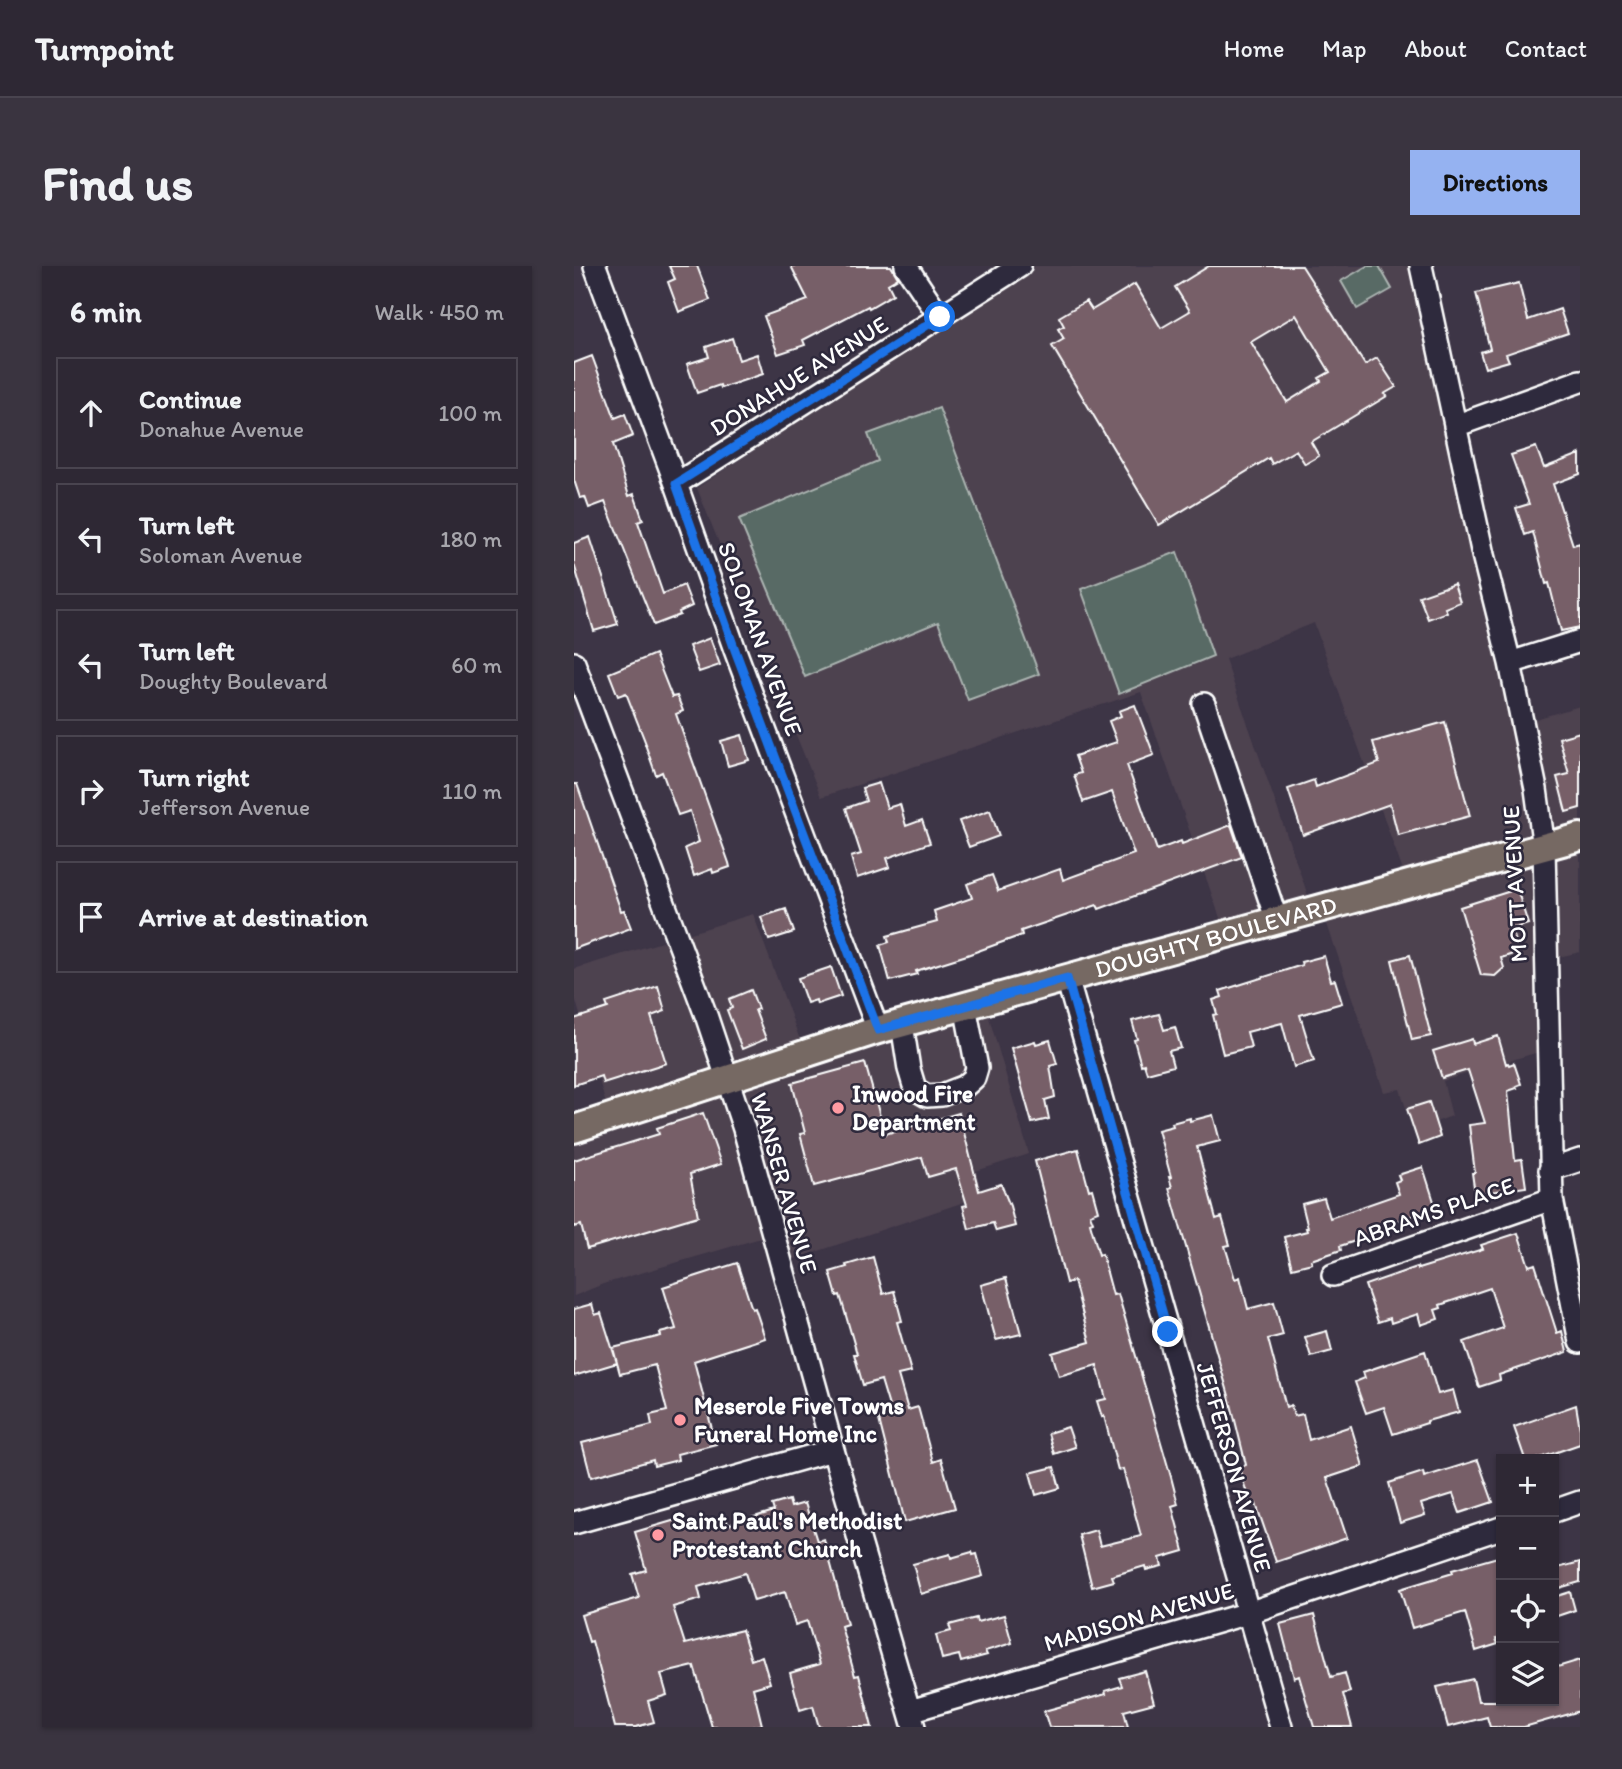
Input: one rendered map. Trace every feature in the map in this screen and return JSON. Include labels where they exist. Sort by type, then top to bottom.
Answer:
[{"type":"main road","name":"DOUGHTY BOULEVARD","points":[[574,1129],[890,1027],[1580,837]]},
{"type":"street","name":"SOLOMAN AVENUE","points":[[595,266],[735,650],[915,1089],[926,1096],[965,1086],[974,1078],[977,1068],[965,1006]]},
{"type":"street","points":[[905,266],[940,317]]},
{"type":"street","name":"DONAHUE AVENUE","points":[[676,484],[1020,266]]},
{"type":"street","name":"MOTT AVENUE","points":[[1421,266],[1536,789],[1544,848],[1552,1199],[1580,1342]]},
{"type":"street","points":[[1455,426],[1580,381]]},
{"type":"street","points":[[1510,663],[1580,641]]},
{"type":"street","name":"WANSER AVENUE","points":[[574,663],[707,1018],[744,1129],[833,1450],[912,1719]]},
{"type":"street","points":[[1204,704],[1277,921]]},
{"type":"street","name":"JEFFERSON AVENUE","points":[[1067,978],[1281,1727]]},
{"type":"street","points":[[1550,1170],[1580,1160]]},
{"type":"street","name":"ABRAMS PLACE","points":[[1333,1275],[1552,1199]]},
{"type":"street","points":[[574,1523],[833,1450]]},
{"type":"street","points":[[1559,1509],[1580,1502]]},
{"type":"street","name":"MADISON AVENUE","points":[[912,1719],[1248,1613],[1496,1530]]},
{"type":"shaded area","points":[[1032,266],[1421,266],[1543,847],[1407,882],[1314,623],[1225,659],[1313,910],[1225,932],[1141,692],[821,797],[697,488]]},
{"type":"shaded area","points":[[1580,706],[1580,832],[1551,840],[1529,721]]},
{"type":"shaded area","points":[[1580,844],[1580,952],[1550,959],[1549,852]]},
{"type":"shaded area","points":[[1541,854],[1545,1050],[1443,1081],[1452,1116],[1413,1130],[1400,1089],[1384,1092],[1323,912]]},
{"type":"shaded area","points":[[753,914],[803,1048],[983,997],[1029,1154],[976,1171],[982,1196],[789,1261],[778,1233],[603,1284],[574,1296],[574,1123],[608,1111],[574,994],[574,969]]},
{"type":"green space","points":[[1367,266],[1379,266],[1392,289],[1357,309],[1341,281]]},
{"type":"green space","points":[[939,408],[1039,674],[968,700],[938,622],[805,677],[739,519],[878,461],[868,434]]},
{"type":"green space","points":[[1177,552],[1213,656],[1119,694],[1081,589]]},
{"type":"building","points":[[669,266],[697,266],[710,300],[679,312],[668,282],[675,279]]},
{"type":"building","points":[[791,266],[891,266],[898,278],[888,284],[893,294],[803,340],[805,345],[778,354],[764,316],[808,300]]},
{"type":"building","points":[[1209,266],[1302,266],[1365,365],[1377,358],[1396,387],[1384,394],[1387,396],[1311,442],[1319,456],[1305,464],[1296,450],[1272,464],[1269,458],[1159,525],[1052,346],[1064,339],[1058,329],[1064,326],[1059,317],[1086,301],[1092,310],[1135,284],[1161,328],[1190,311],[1175,287]],"holes":[[[1296,315],[1330,372],[1319,378],[1321,381],[1287,402],[1251,342]]]},
{"type":"building","points":[[1519,283],[1528,320],[1560,309],[1568,333],[1506,354],[1509,361],[1485,368],[1480,352],[1490,349],[1476,293]]},
{"type":"building","points":[[732,338],[739,360],[757,354],[763,374],[697,393],[687,364],[709,357],[706,347]]},
{"type":"building","points":[[592,356],[615,418],[625,414],[633,436],[613,444],[629,496],[634,494],[643,520],[638,522],[663,594],[684,585],[692,606],[679,612],[680,615],[654,625],[605,502],[589,508],[585,497],[580,498],[574,480],[574,363]]},
{"type":"building","points":[[1536,447],[1544,468],[1580,454],[1580,474],[1553,484],[1573,545],[1580,543],[1580,627],[1561,631],[1533,532],[1525,535],[1516,508],[1529,504],[1511,455]]},
{"type":"building","points":[[590,537],[618,624],[594,631],[574,564],[574,543]]},
{"type":"building","points":[[1454,584],[1460,602],[1445,608],[1447,612],[1428,619],[1419,596]]},
{"type":"building","points":[[710,638],[720,665],[699,672],[689,646]]},
{"type":"building","points":[[655,654],[672,697],[677,696],[683,711],[676,714],[729,863],[730,867],[713,873],[712,869],[694,876],[685,848],[699,842],[690,811],[678,815],[662,772],[656,775],[626,693],[618,696],[609,673]]},
{"type":"building","points":[[1135,705],[1154,755],[1127,765],[1157,850],[1181,841],[1182,844],[1231,825],[1242,857],[1099,909],[1097,905],[1021,931],[1022,935],[916,971],[917,974],[890,981],[880,945],[889,942],[887,936],[937,922],[934,911],[972,898],[967,884],[992,875],[998,891],[1060,869],[1063,880],[1134,854],[1112,792],[1083,802],[1074,775],[1081,773],[1075,756],[1117,742],[1109,721],[1121,716],[1119,711]]},
{"type":"building","points":[[1445,722],[1470,816],[1398,835],[1390,804],[1303,835],[1288,789],[1314,780],[1316,787],[1379,763],[1373,742]]},
{"type":"building","points":[[1580,732],[1580,808],[1566,812],[1557,777],[1569,774],[1559,738]]},
{"type":"building","points":[[742,735],[749,760],[728,766],[721,741]]},
{"type":"building","points":[[879,783],[887,808],[900,804],[906,826],[922,820],[930,843],[887,858],[890,867],[857,878],[851,857],[861,854],[846,808],[866,801],[862,788]]},
{"type":"building","points":[[574,784],[577,784],[621,911],[624,910],[631,928],[574,949]]},
{"type":"building","points":[[990,810],[999,836],[969,847],[959,821]]},
{"type":"building","points":[[1517,889],[1528,924],[1512,929],[1519,952],[1501,958],[1504,968],[1495,976],[1481,975],[1460,907]]},
{"type":"building","points":[[786,909],[794,932],[769,940],[761,917]]},
{"type":"building","points":[[1410,955],[1431,1036],[1412,1040],[1392,960]]},
{"type":"building","points":[[1324,956],[1331,981],[1335,980],[1342,1003],[1300,1015],[1314,1061],[1294,1067],[1282,1023],[1247,1032],[1251,1047],[1223,1054],[1213,1015],[1217,1014],[1213,1000],[1222,997],[1220,991]]},
{"type":"building","points":[[831,967],[841,996],[817,1004],[816,1000],[807,1003],[798,978]]},
{"type":"building","points":[[658,986],[665,1011],[651,1016],[666,1063],[603,1083],[601,1076],[574,1085],[574,1019],[608,1008],[606,1003]]},
{"type":"building","points":[[751,990],[766,1039],[742,1049],[727,1010],[732,1008],[729,999]]},
{"type":"building","points":[[1159,1014],[1164,1030],[1175,1027],[1181,1048],[1169,1051],[1173,1066],[1147,1073],[1144,1064],[1141,1065],[1132,1021]]},
{"type":"building","points":[[1498,1036],[1506,1064],[1514,1063],[1521,1084],[1508,1091],[1515,1160],[1522,1159],[1526,1187],[1475,1194],[1469,1125],[1485,1123],[1468,1070],[1442,1078],[1433,1051],[1472,1039],[1473,1044]]},
{"type":"building","points":[[1050,1040],[1057,1064],[1050,1066],[1055,1097],[1045,1100],[1049,1119],[1032,1123],[1011,1048]]},
{"type":"building","points":[[865,1063],[885,1134],[959,1113],[979,1191],[1001,1184],[1015,1226],[996,1231],[993,1223],[969,1229],[963,1206],[967,1205],[956,1169],[928,1177],[922,1157],[814,1186],[800,1134],[805,1133],[792,1083]]},
{"type":"building","points":[[1429,1102],[1440,1137],[1419,1145],[1407,1109]]},
{"type":"building","points":[[703,1113],[721,1164],[690,1174],[698,1216],[587,1249],[581,1225],[574,1227],[574,1160],[659,1134],[657,1128]]},
{"type":"building","points":[[1213,1115],[1220,1141],[1197,1147],[1216,1219],[1222,1217],[1230,1245],[1225,1246],[1235,1279],[1240,1277],[1248,1309],[1274,1302],[1283,1335],[1268,1339],[1286,1407],[1291,1405],[1294,1416],[1303,1414],[1309,1440],[1351,1426],[1363,1466],[1327,1478],[1347,1538],[1276,1562],[1256,1504],[1251,1506],[1239,1468],[1246,1465],[1229,1396],[1169,1188],[1172,1187],[1171,1177],[1158,1130],[1190,1118],[1190,1121]]},
{"type":"building","points":[[1078,1149],[1089,1190],[1092,1189],[1098,1211],[1090,1214],[1093,1222],[1090,1223],[1113,1295],[1118,1294],[1171,1477],[1178,1504],[1172,1506],[1184,1551],[1160,1558],[1162,1566],[1146,1570],[1145,1566],[1112,1576],[1114,1581],[1092,1587],[1079,1535],[1096,1530],[1100,1546],[1141,1536],[1123,1469],[1118,1470],[1104,1416],[1102,1417],[1097,1401],[1106,1399],[1097,1365],[1059,1376],[1052,1353],[1090,1342],[1074,1281],[1066,1283],[1035,1161]]},
{"type":"building","points":[[1423,1167],[1436,1208],[1384,1225],[1386,1231],[1340,1246],[1341,1250],[1311,1260],[1312,1263],[1292,1268],[1284,1237],[1307,1231],[1302,1204],[1324,1198],[1330,1218],[1399,1194],[1395,1182],[1400,1180],[1398,1175]]},
{"type":"building","points":[[1518,1233],[1529,1266],[1535,1264],[1557,1333],[1562,1331],[1567,1352],[1499,1375],[1500,1380],[1479,1387],[1464,1342],[1503,1328],[1490,1288],[1440,1305],[1441,1308],[1435,1310],[1438,1319],[1421,1325],[1418,1314],[1391,1323],[1390,1318],[1378,1322],[1365,1285],[1483,1249],[1481,1245]]},
{"type":"building","points":[[873,1257],[883,1294],[894,1291],[902,1321],[897,1322],[911,1372],[898,1375],[908,1410],[918,1407],[933,1462],[941,1459],[955,1508],[905,1522],[878,1416],[891,1413],[881,1380],[863,1385],[840,1295],[837,1296],[830,1272]]},
{"type":"building","points":[[737,1263],[765,1338],[694,1361],[716,1444],[677,1454],[678,1460],[654,1466],[653,1460],[591,1477],[582,1443],[652,1425],[650,1415],[667,1411],[655,1365],[620,1374],[613,1348],[661,1336],[660,1333],[676,1329],[663,1287]]},
{"type":"building","points":[[1006,1278],[1021,1334],[996,1340],[981,1285]]},
{"type":"building","points":[[592,1304],[595,1315],[601,1313],[617,1363],[574,1376],[574,1309]]},
{"type":"building","points":[[1327,1331],[1332,1351],[1311,1357],[1305,1337]]},
{"type":"building","points":[[1425,1351],[1438,1394],[1453,1390],[1459,1412],[1393,1434],[1384,1407],[1366,1413],[1355,1382],[1365,1378],[1363,1372]]},
{"type":"building","points":[[1576,1405],[1580,1444],[1551,1454],[1523,1454],[1514,1427]]},
{"type":"building","points":[[1068,1427],[1075,1447],[1054,1454],[1048,1433]]},
{"type":"building","points":[[1478,1460],[1493,1502],[1460,1513],[1453,1494],[1421,1504],[1425,1515],[1400,1523],[1389,1483],[1423,1472],[1424,1477]]},
{"type":"building","points":[[1054,1467],[1060,1488],[1036,1495],[1030,1473]]},
{"type":"building","points":[[789,1500],[791,1507],[805,1503],[817,1541],[824,1539],[847,1624],[841,1626],[855,1676],[859,1675],[872,1727],[819,1727],[813,1706],[800,1710],[790,1673],[820,1664],[807,1621],[795,1625],[785,1592],[754,1601],[745,1573],[698,1587],[701,1599],[673,1607],[685,1644],[742,1630],[751,1660],[762,1656],[770,1683],[753,1688],[762,1725],[712,1727],[694,1666],[661,1674],[667,1695],[648,1701],[654,1722],[636,1727],[615,1727],[592,1641],[589,1642],[581,1615],[639,1598],[632,1574],[646,1570],[635,1532],[679,1519],[682,1530],[726,1517],[728,1525],[774,1511],[772,1505]]},
{"type":"building","points":[[972,1552],[973,1555],[977,1554],[983,1576],[921,1594],[913,1564],[950,1554],[951,1558]]},
{"type":"building","points":[[1496,1557],[1496,1645],[1476,1651],[1465,1612],[1412,1628],[1400,1589],[1453,1573],[1452,1570]]},
{"type":"building","points":[[1580,1562],[1580,1582],[1559,1588],[1559,1568]]},
{"type":"building","points":[[1570,1592],[1575,1610],[1559,1615],[1559,1595]]},
{"type":"building","points":[[1004,1615],[1012,1643],[985,1651],[987,1655],[961,1662],[959,1655],[942,1659],[936,1635],[951,1631],[949,1625]]},
{"type":"building","points":[[1314,1615],[1331,1677],[1345,1673],[1350,1692],[1343,1694],[1352,1727],[1314,1727],[1299,1676],[1294,1678],[1280,1624]]},
{"type":"building","points":[[1580,1660],[1580,1711],[1524,1727],[1490,1727],[1487,1717],[1448,1727],[1437,1687],[1473,1679],[1478,1701],[1496,1701],[1496,1706],[1559,1706],[1559,1666]]},
{"type":"building","points":[[1145,1671],[1154,1703],[1124,1711],[1128,1727],[1049,1727],[1044,1711],[1106,1694],[1105,1691],[1122,1686],[1119,1678]]},
{"type":"place","name":"Inwood Fire Department","points":[[838,1108]]},
{"type":"place","name":"Meserole Five Towns Funeral Home Inc","points":[[680,1420]]},
{"type":"place","name":"Saint Paul's Methodist Protestant Church","points":[[658,1535]]},
{"type":"route","points":[[940,317],[676,484],[735,650],[878,1030],[1067,978],[1168,1332]]}]
